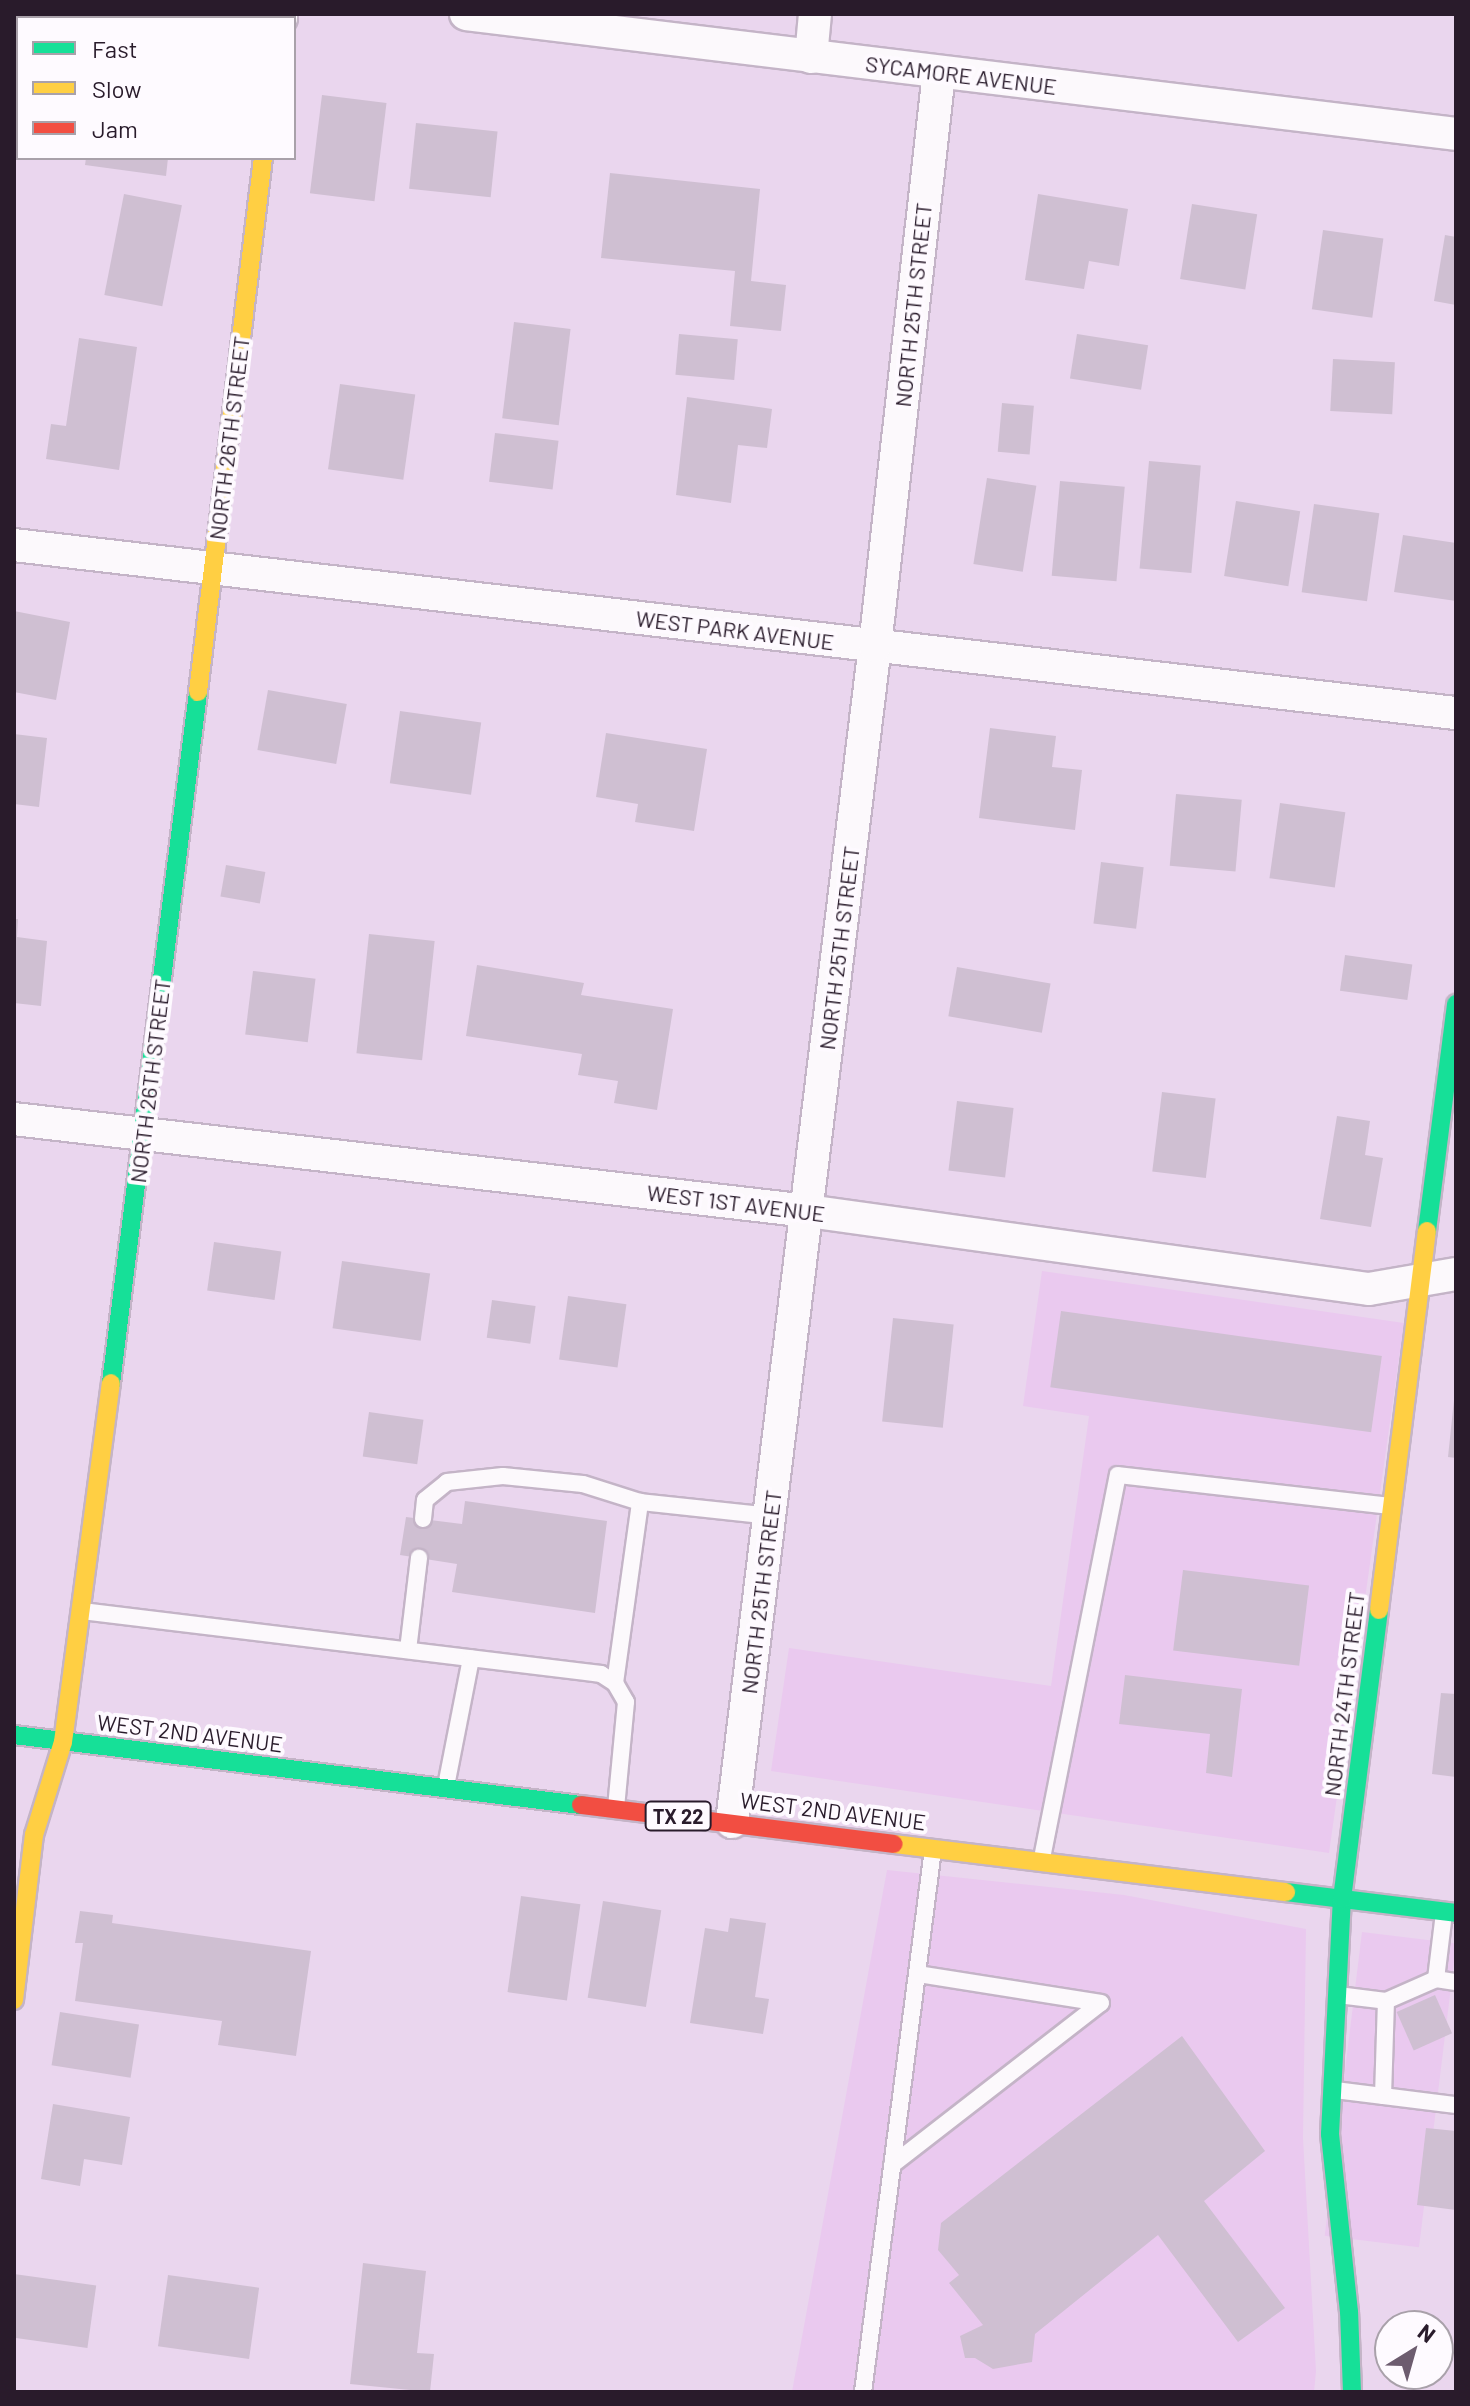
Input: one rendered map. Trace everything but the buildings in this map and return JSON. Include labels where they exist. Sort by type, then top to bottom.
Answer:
[{"type":"street","name":"SYCAMORE AVENUE","points":[[466,14],[1456,134]]},
{"type":"street","points":[[811,57],[815,14]]},
{"type":"street","name":"NORTH 25TH STREET","points":[[732,1822],[875,646],[939,73]]},
{"type":"street","name":"NORTH 26TH STREET","points":[[14,2000],[34,1835],[63,1742],[81,1610],[144,1134],[263,160]]},
{"type":"street","name":"WEST PARK AVENUE","points":[[14,545],[1456,713]]},
{"type":"street","name":"NORTH 24TH STREET","points":[[1352,2392],[1349,2312],[1330,2134],[1342,1899],[1456,1004]]},
{"type":"street","name":"WEST 1ST AVENUE","points":[[14,1119],[808,1211],[1369,1289],[1456,1274]]},
{"type":"street","name":"WEST 2ND AVENUE","points":[[14,1735],[1450,1912]]},
{"type":"lane","points":[[1041,1861],[1118,1475],[1392,1506]]},
{"type":"lane","points":[[423,1519],[425,1500],[447,1482],[503,1476],[583,1484],[640,1502],[770,1516]]},
{"type":"lane","points":[[615,1683],[640,1502]]},
{"type":"lane","points":[[408,1650],[419,1558]]},
{"type":"lane","points":[[81,1610],[601,1674],[615,1683],[626,1702],[616,1809]]},
{"type":"lane","points":[[446,1788],[471,1658]]},
{"type":"lane","points":[[863,2392],[933,1848]]},
{"type":"lane","points":[[1436,1979],[1450,1912]]},
{"type":"lane","points":[[892,2165],[1101,2003],[917,1974]]},
{"type":"lane","points":[[1337,1995],[1386,2001],[1436,1979],[1456,1982]]},
{"type":"lane","points":[[1383,2096],[1386,2001]]},
{"type":"lane","points":[[1331,2090],[1456,2105]]},
{"type":"shaded area","points":[[1042,1271],[1404,1323],[1329,1853],[771,1771],[789,1648],[1051,1686],[1089,1416],[1023,1406]]},
{"type":"shaded area","points":[[887,1870],[1124,1895],[1306,1929],[1303,2138],[1316,2371],[1314,2392],[792,2392]]},
{"type":"shaded area","points":[[1362,1932],[1456,1944],[1419,2247],[1325,2236]]},
{"type":"traffic: fast","points":[[111,1383],[198,692]]},
{"type":"traffic: fast","points":[[1427,1231],[1456,1004]]},
{"type":"traffic: fast","points":[[1352,2392],[1349,2312],[1330,2134],[1342,1899],[1379,1610]]},
{"type":"traffic: fast","points":[[14,1735],[581,1805]]},
{"type":"traffic: fast","points":[[1286,1892],[1456,1913]]},
{"type":"traffic: slow","points":[[198,692],[263,160]]},
{"type":"traffic: slow","points":[[1379,1610],[1427,1231]]},
{"type":"traffic: slow","points":[[14,2000],[34,1835],[63,1742],[111,1383]]},
{"type":"traffic: slow","points":[[894,1844],[1286,1892]]},
{"type":"traffic: jam","points":[[581,1805],[894,1844]]}]
